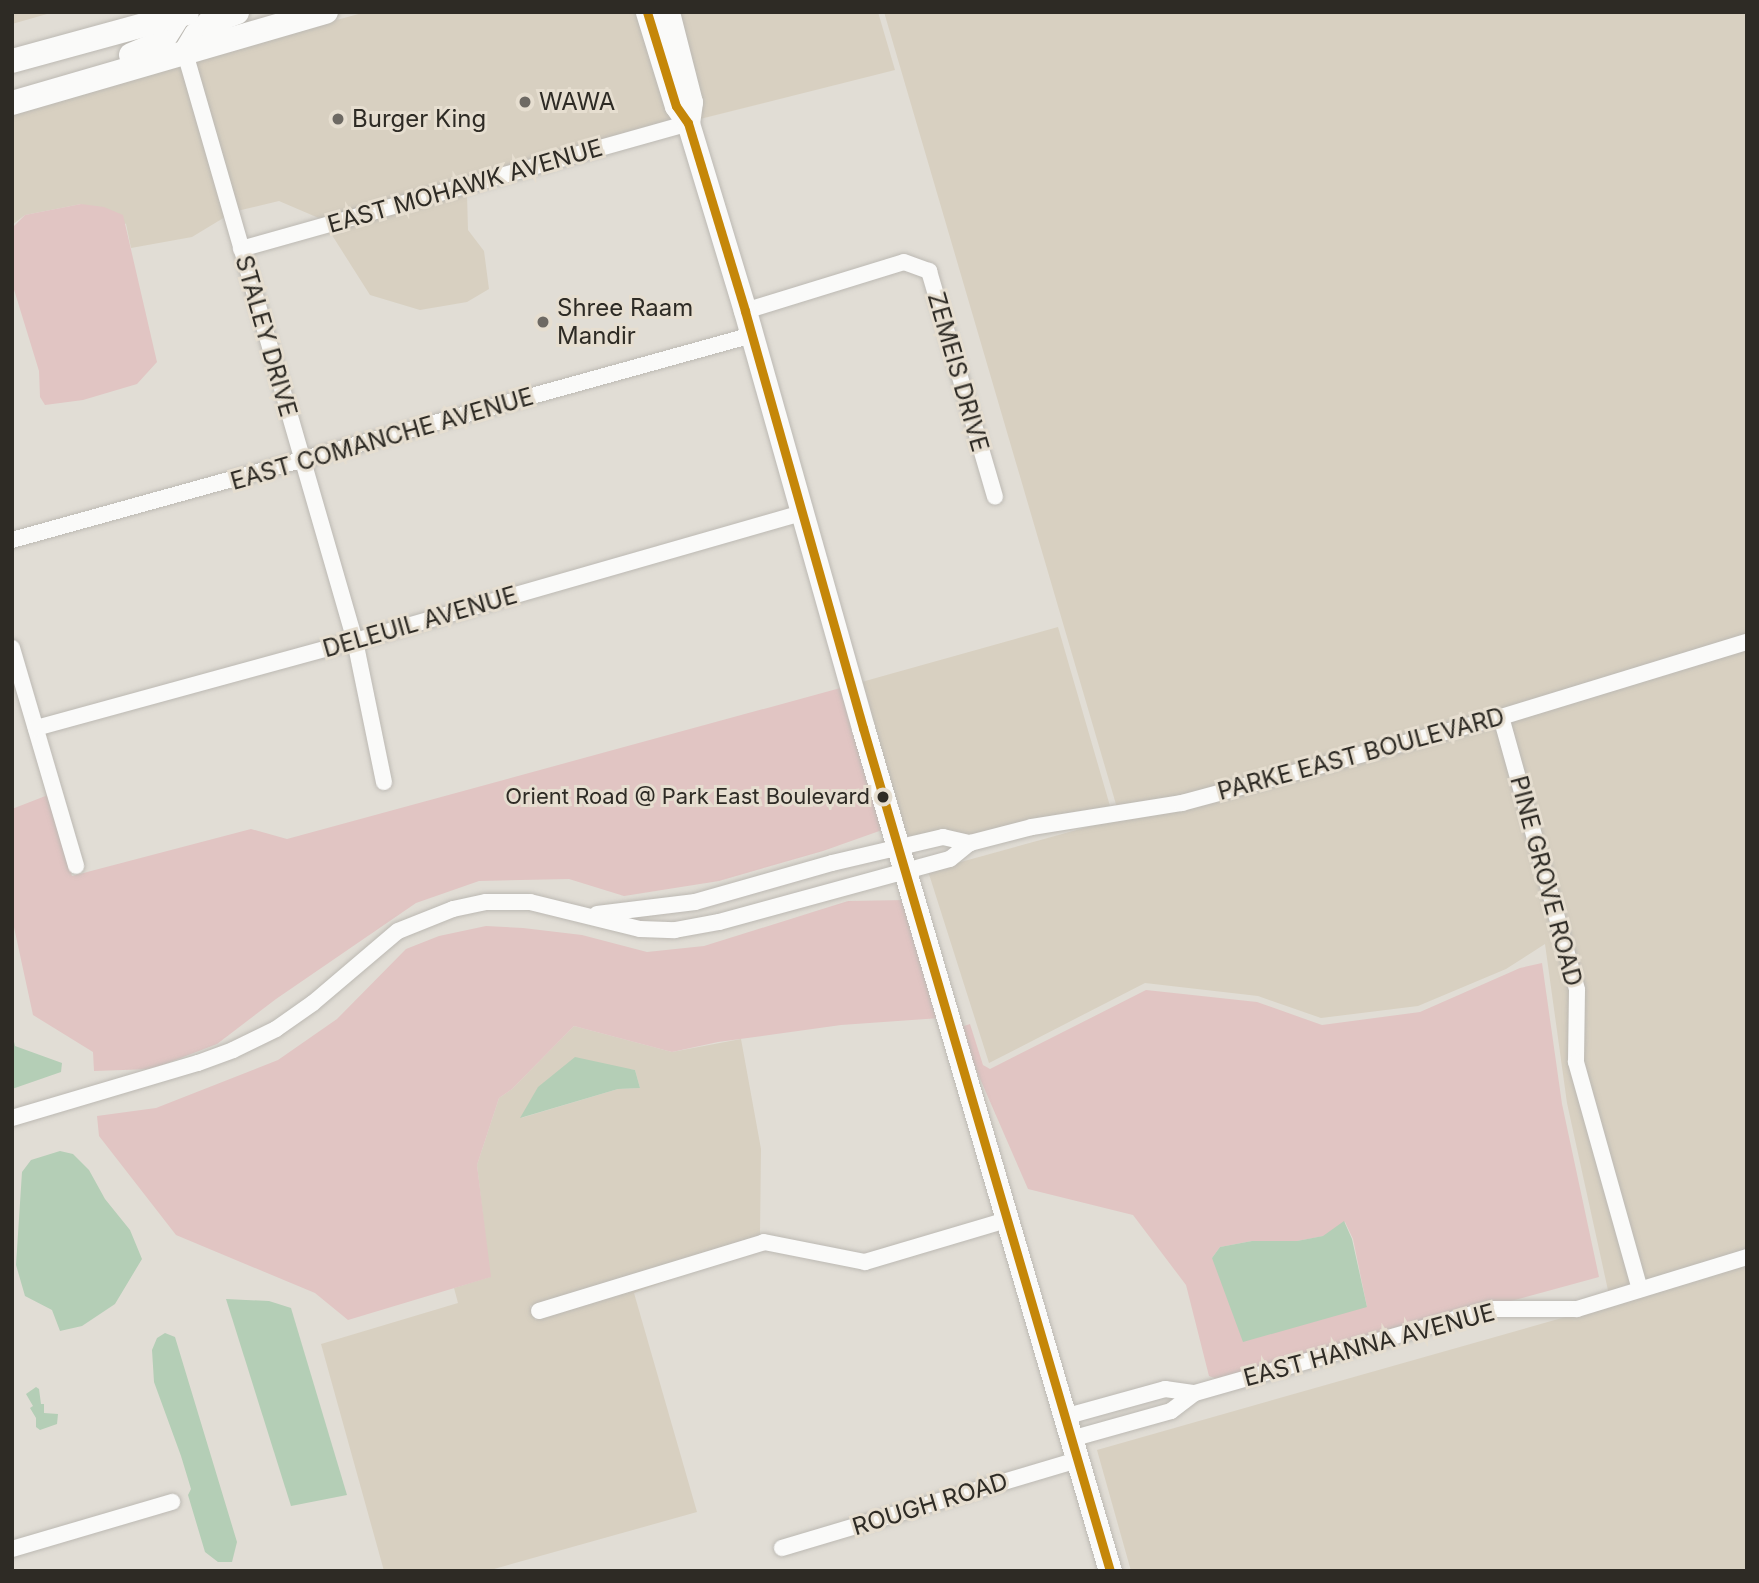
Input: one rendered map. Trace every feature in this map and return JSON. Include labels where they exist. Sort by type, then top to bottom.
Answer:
[{"type":"main road","points":[[185,53],[196,35],[209,23],[237,12]]},
{"type":"main road","points":[[18,102],[326,12]]},
{"type":"main road","points":[[18,102],[57,79],[155,47],[168,35],[182,13]]},
{"type":"main road","points":[[12,61],[133,21],[182,13]]},
{"type":"street","points":[[647,12],[676,106],[688,123],[745,311],[905,872],[1110,1571]]},
{"type":"street","points":[[668,12],[691,102],[688,123]]},
{"type":"street","name":"STALEY DRIVE","points":[[185,53],[355,641],[384,782]]},
{"type":"street","name":"EAST MOHAWK AVENUE","points":[[241,249],[688,123]]},
{"type":"street","name":"ZEMEIS DRIVE","points":[[745,311],[904,262],[929,271],[995,497]]},
{"type":"street","name":"EAST COMANCHE AVENUE","points":[[12,540],[303,462],[752,335]]},
{"type":"street","name":"DELEUIL AVENUE","points":[[36,728],[355,641],[804,512]]},
{"type":"street","name":"PARKE EAST BOULEVARD","points":[[12,1118],[198,1063],[233,1050],[276,1029],[313,1003],[398,931],[433,916],[486,902],[530,902],[640,929],[675,930],[719,922],[950,859],[970,843],[1032,827],[1182,803],[1501,717],[1747,642]]},
{"type":"street","points":[[12,648],[76,866]]},
{"type":"street","name":"PINE GROVE ROAD","points":[[1501,717],[1577,990],[1576,1062],[1640,1289]]},
{"type":"street","name":"PARKE EAST BOULEVARD","points":[[591,915],[695,902],[943,837],[970,843]]},
{"type":"street","points":[[539,1311],[764,1242],[865,1262],[1007,1220]]},
{"type":"street","name":"EAST HANNA AVENUE","points":[[1074,1450],[1171,1411],[1195,1393],[1490,1309],[1577,1309],[1747,1257]]},
{"type":"street","name":"EAST HANNA AVENUE","points":[[1064,1417],[1165,1389],[1195,1393]]},
{"type":"street","name":"ROUGH ROAD","points":[[782,1548],[1074,1450]]},
{"type":"street","points":[[12,1549],[172,1502]]},
{"type":"shaded area","points":[[12,12],[54,12],[12,24]]},
{"type":"shaded area","points":[[366,12],[639,12],[676,118],[321,219],[279,201],[237,211],[194,59]]},
{"type":"shaded area","points":[[675,12],[878,12],[895,70],[696,120]]},
{"type":"shaded area","points":[[884,12],[1747,12],[1747,1571],[1131,1571],[1097,1450],[1611,1304],[1567,1103],[1545,944],[1506,969],[1418,1006],[1321,1018],[1258,996],[1145,983],[989,1063],[928,871],[1120,818]]},
{"type":"shaded area","points":[[181,63],[225,217],[192,237],[131,248],[126,224],[81,204],[25,215],[12,225],[12,112]]},
{"type":"shaded area","points":[[467,194],[468,230],[484,251],[489,289],[467,302],[420,310],[370,295],[330,232]]},
{"type":"shaded area","points":[[81,204],[104,207],[123,215],[157,362],[137,384],[83,400],[45,405],[40,397],[39,371],[12,283],[12,228],[25,215]]},
{"type":"shaded area","points":[[1058,627],[1110,806],[1031,819],[971,838],[941,830],[902,838],[858,683]]},
{"type":"shaded area","points":[[844,687],[885,829],[823,851],[719,881],[624,896],[569,879],[479,881],[416,903],[276,999],[217,1044],[152,1069],[94,1071],[93,1052],[33,1015],[12,918],[12,809],[48,795],[72,876],[251,829],[287,839]]},
{"type":"shaded area","points":[[906,900],[940,1018],[841,1025],[718,1042],[672,1052],[574,1026],[512,1089],[499,1098],[477,1165],[491,1277],[348,1320],[315,1293],[176,1235],[99,1136],[97,1116],[156,1108],[278,1060],[337,1019],[406,949],[439,936],[486,926],[523,928],[582,935],[647,952],[704,946],[848,901]]},
{"type":"shaded area","points":[[1542,963],[1562,1104],[1599,1277],[1511,1301],[1488,1301],[1217,1379],[1209,1376],[1186,1285],[1133,1215],[1028,1189],[958,1028],[970,1024],[983,1065],[990,1069],[1146,990],[1257,1002],[1322,1025],[1420,1012],[1520,968]],"holes":[[[1345,1222],[1353,1239],[1367,1307],[1212,1258],[1220,1247],[1252,1241],[1297,1241],[1324,1236]]]},
{"type":"shaded area","points":[[574,1026],[672,1052],[741,1039],[761,1149],[760,1235],[530,1306],[535,1320],[677,1277],[634,1293],[697,1512],[487,1571],[384,1571],[321,1344],[458,1303],[454,1288],[490,1277],[477,1165],[499,1098],[512,1089]],"holes":[[[614,1067],[635,1070],[640,1088],[618,1089],[521,1118]]]},
{"type":"shaded area","points":[[12,1033],[15,1046],[62,1063],[61,1072],[12,1089]]},
{"type":"shaded area","points":[[575,1057],[635,1070],[640,1088],[618,1089],[520,1118],[538,1087]]},
{"type":"shaded area","points":[[60,1151],[73,1154],[89,1170],[105,1199],[130,1230],[142,1259],[115,1304],[82,1326],[60,1331],[52,1310],[25,1296],[16,1265],[22,1172],[31,1160]]},
{"type":"shaded area","points":[[1344,1221],[1352,1239],[1367,1307],[1243,1342],[1212,1258],[1220,1247],[1252,1241],[1297,1241],[1323,1236]]},
{"type":"shaded area","points":[[226,1299],[269,1301],[291,1308],[347,1495],[291,1506]]},
{"type":"shaded area","points":[[165,1333],[175,1337],[237,1542],[232,1562],[218,1562],[205,1552],[188,1495],[191,1489],[154,1382],[152,1350],[157,1338]]},
{"type":"shaded area","points":[[36,1387],[39,1389],[41,1404],[44,1404],[44,1413],[58,1414],[57,1424],[40,1430],[36,1427],[36,1418],[30,1408],[33,1406],[26,1394]]},
{"type":"transit line","points":[[647,12],[676,106],[688,123],[745,311],[863,728],[1110,1571]]},
{"type":"place","name":"WAWA","points":[[525,102]]},
{"type":"place","name":"Burger King","points":[[338,119]]},
{"type":"place","name":"Shree Raam Mandir","points":[[543,322]]},
{"type":"place","name":"Orient Road @ Park East Boulevard","points":[[883,797]]}]
